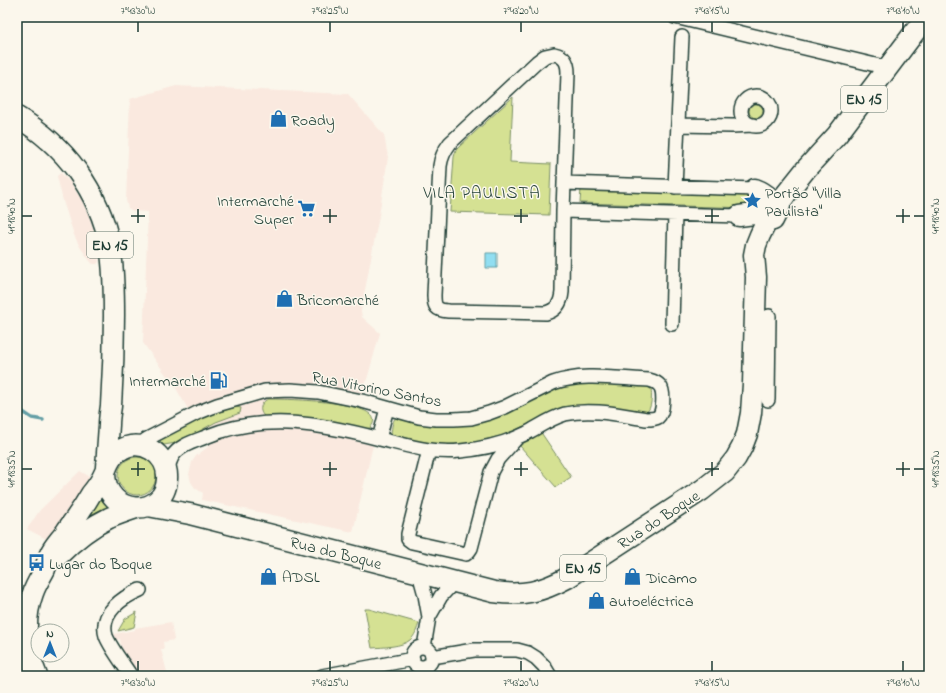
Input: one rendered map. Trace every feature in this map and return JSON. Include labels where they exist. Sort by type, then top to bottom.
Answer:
[{"type":"main road","name":"EN 15","points":[[889,66],[926,17]]},
{"type":"main road","name":"Rua do Boque","points":[[190,514],[485,590],[506,594],[528,593],[548,587],[572,575],[702,490],[725,472],[742,447],[761,384],[754,255],[761,244],[764,225],[776,208],[798,185],[889,66]]},
{"type":"main road","name":"EN 15","points":[[17,117],[45,136],[70,160],[95,200],[106,231],[112,256],[114,287],[111,408],[105,478],[106,486],[111,495],[118,502],[126,506],[190,514]]},
{"type":"main road","name":"Rua do Boque","points":[[761,244],[767,240],[798,185]]},
{"type":"main road","points":[[755,189],[772,186],[798,185]]},
{"type":"main road","points":[[739,216],[754,214],[776,208],[766,194],[755,189]]},
{"type":"main road","points":[[739,216],[751,224],[761,244]]},
{"type":"main road","name":"EN 15","points":[[111,408],[124,434],[137,446],[148,448],[163,460],[172,498],[178,506],[190,514]]},
{"type":"main road","points":[[37,676],[31,659],[28,644],[27,620],[23,608],[45,568],[51,552],[75,520],[106,470],[112,457],[126,447],[137,446]]},
{"type":"main road","points":[[45,568],[67,547],[95,526],[110,518],[155,502],[161,496],[167,478]]},
{"type":"street","points":[[676,17],[889,66]]},
{"type":"street","points":[[675,186],[682,37]]},
{"type":"street","points":[[554,54],[562,57],[568,68],[564,182],[562,297],[559,305],[554,310],[541,313],[448,311],[436,308],[434,295],[441,157],[450,143],[541,58],[554,54]]},
{"type":"street","points":[[678,125],[732,126],[758,125],[767,120],[769,116],[770,107],[768,103],[765,99],[756,96],[747,99],[742,106],[739,119],[732,126]]},
{"type":"street","points":[[741,111],[742,116],[748,124],[753,125]]},
{"type":"street","points":[[564,182],[755,189]]},
{"type":"street","points":[[563,211],[739,216]]},
{"type":"street","points":[[672,324],[675,214]]},
{"type":"street","points":[[768,400],[761,384],[769,316]]},
{"type":"street","name":"Rua Vitorino Santos","points":[[137,446],[150,437],[197,413],[217,405],[265,391],[290,390],[318,392],[362,401],[427,418],[445,419],[471,418],[489,413],[505,407],[558,381],[581,378],[649,380],[656,382],[661,386],[662,390],[662,412],[654,419],[597,412],[574,413],[560,416],[502,443],[452,452],[429,450],[311,424],[253,424],[221,431],[185,446],[175,454],[167,478]]},
{"type":"street","points":[[379,438],[387,408]]},
{"type":"street","points":[[429,450],[408,534],[408,540],[466,554],[471,548],[491,472],[498,459],[519,436]]},
{"type":"street","points":[[322,676],[420,667],[430,662],[428,652],[429,617],[419,573]]},
{"type":"street","points":[[429,617],[441,596],[454,582]]},
{"type":"street","points":[[131,676],[108,642],[105,627],[107,617],[118,603],[129,595],[140,590]]},
{"type":"street","points":[[420,667],[413,653],[418,648],[428,652],[516,650],[528,653],[536,658],[544,666],[550,676]]},
{"type":"shaded area","points":[[176,86],[348,94],[384,135],[388,157],[379,216],[361,311],[362,317],[380,333],[350,440],[373,445],[353,532],[202,500],[203,493],[195,488],[191,482],[189,474],[192,462],[196,456],[209,446],[177,390],[143,343],[148,212],[133,211],[128,208],[126,200],[130,99]]},
{"type":"shaded area","points":[[61,173],[71,183],[89,216],[94,231],[98,252],[99,262],[97,264],[93,264],[90,261],[74,235],[57,176]]},
{"type":"shaded area","points":[[80,471],[92,478],[50,541],[27,529],[40,510]]},
{"type":"shaded area","points":[[171,622],[174,640],[163,642],[164,649],[161,649],[168,676],[139,676],[122,651],[120,639],[115,640],[114,634],[135,630],[135,628]]},
{"type":"green space","points":[[513,97],[510,162],[551,164],[549,215],[450,212],[454,157],[456,150]]},
{"type":"green space","points":[[753,104],[759,104],[763,108],[763,114],[759,118],[753,118],[749,114],[749,108]]},
{"type":"green space","points":[[581,189],[751,194],[751,208],[580,203]]},
{"type":"green space","points":[[591,383],[614,383],[646,386],[651,389],[651,398],[648,411],[640,412],[593,405],[577,406],[554,411],[508,434],[473,443],[440,445],[422,443],[392,436],[391,433],[393,421],[398,416],[422,423],[440,426],[455,426],[486,421],[500,416],[553,389]]},
{"type":"green space","points":[[268,399],[333,403],[366,412],[373,419],[370,428],[365,429],[265,417],[261,412],[261,407]]},
{"type":"green space","points":[[236,407],[241,408],[240,413],[216,422],[187,439],[164,445],[158,439],[206,417]]},
{"type":"green space","points":[[540,431],[571,477],[556,487],[520,446]]},
{"type":"green space","points":[[137,457],[150,463],[156,476],[150,489],[137,495],[124,489],[118,476],[124,463]]},
{"type":"green space","points":[[98,495],[104,503],[115,510],[85,524],[78,522]]},
{"type":"green space","points":[[365,609],[419,623],[416,632],[410,640],[402,644],[372,648]]},
{"type":"green space","points":[[137,612],[134,627],[118,631],[125,619]]},
{"type":"water","points":[[486,253],[497,253],[497,268],[486,268]]},
{"type":"waterway","points":[[17,408],[32,418],[43,420]]},
{"type":"place","name":"Roady","points":[[278,119]]},
{"type":"place","name":"Portão \"Villa Paulista\"","points":[[752,201]]},
{"type":"place","name":"Intermarché Super","points":[[307,209]]},
{"type":"place","name":"Bricomarché","points":[[284,299]]},
{"type":"place","name":"Intermarché","points":[[219,380]]},
{"type":"place","name":"Lugar do Boque","points":[[36,563]]},
{"type":"place","name":"ADSL","points":[[269,576]]},
{"type":"place","name":"Dicamo","points":[[633,577]]},
{"type":"place","name":"autoeléctrica","points":[[596,600]]},
{"type":"district","name":"VILA PAULISTA","points":[[482,192]]}]
